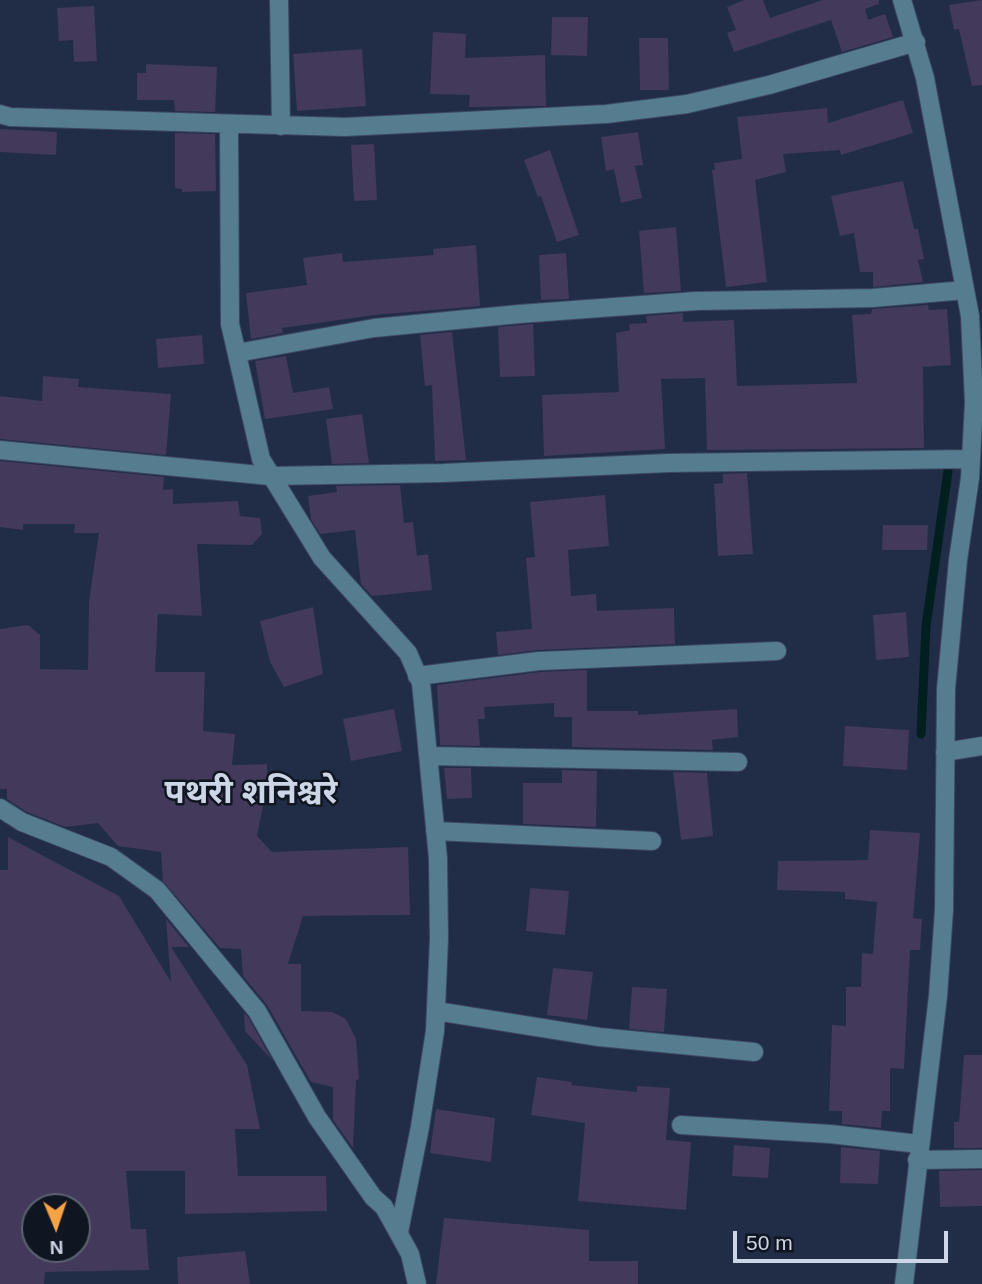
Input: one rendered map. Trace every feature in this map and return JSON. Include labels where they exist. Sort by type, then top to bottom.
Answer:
[{"type":"street","points":[[279,0],[281,126]]},
{"type":"street","points":[[902,0],[916,42],[970,316],[974,402],[971,459],[946,689],[943,935],[904,1284]]},
{"type":"street","points":[[0,114],[10,117],[345,127],[606,114],[687,104],[769,85],[916,42]]},
{"type":"street","points":[[229,125],[230,324],[261,459],[322,558],[408,653],[417,676],[429,755],[439,939],[436,1011],[420,1127],[398,1233]]},
{"type":"street","points":[[237,353],[374,328],[519,314],[696,302],[873,298],[965,290]]},
{"type":"street","points":[[0,450],[270,476],[443,473],[668,463],[971,459]]},
{"type":"street","points":[[417,676],[540,661],[777,652]]},
{"type":"street","points":[[945,752],[982,746]]},
{"type":"street","points":[[429,755],[738,762]]},
{"type":"street","points":[[0,808],[22,822],[111,857],[157,890],[257,1011],[317,1117],[373,1197],[384,1207],[411,1254],[417,1284]]},
{"type":"street","points":[[435,831],[652,841]]},
{"type":"street","points":[[436,1011],[599,1037],[754,1052]]},
{"type":"street","points":[[681,1125],[830,1134],[918,1152],[982,1159]]},
{"type":"building","points":[[744,0],[763,0],[770,18],[822,0],[879,0],[879,4],[865,9],[868,20],[885,14],[893,37],[842,52],[831,20],[734,52],[727,33],[736,30],[727,7]]},
{"type":"building","points":[[982,0],[982,85],[972,86],[959,29],[954,30],[949,5]]},
{"type":"building","points":[[94,6],[97,61],[74,62],[73,40],[59,41],[57,8]]},
{"type":"building","points":[[552,17],[588,17],[587,56],[551,55]]},
{"type":"building","points":[[433,32],[466,34],[465,58],[545,55],[546,106],[469,107],[470,95],[430,94]]},
{"type":"building","points":[[639,38],[668,38],[669,90],[640,90]]},
{"type":"building","points":[[362,49],[366,106],[297,111],[293,54]]},
{"type":"building","points":[[146,64],[217,67],[215,112],[175,111],[174,100],[137,100],[137,73],[146,73]]},
{"type":"building","points":[[903,100],[913,133],[841,155],[840,150],[783,154],[786,172],[755,180],[767,282],[726,287],[712,170],[715,170],[714,163],[742,159],[737,117],[827,108],[828,123]]},
{"type":"building","points":[[0,129],[57,132],[56,155],[0,152]]},
{"type":"building","points":[[638,132],[643,165],[635,166],[642,198],[621,203],[614,169],[606,171],[601,137]]},
{"type":"building","points":[[175,133],[215,134],[216,191],[182,192],[182,189],[175,188]]},
{"type":"building","points":[[374,144],[377,200],[354,201],[351,145]]},
{"type":"building","points":[[550,150],[579,235],[557,242],[541,196],[538,197],[524,160]]},
{"type":"building","points":[[903,181],[924,259],[918,260],[923,282],[873,287],[873,272],[860,272],[854,233],[840,236],[831,196]]},
{"type":"building","points":[[676,227],[681,291],[644,293],[639,231]]},
{"type":"building","points":[[476,245],[480,306],[375,315],[282,328],[283,333],[251,339],[246,293],[307,285],[303,258],[342,253],[343,262],[434,255],[433,249]]},
{"type":"building","points":[[566,253],[569,299],[541,300],[539,255]]},
{"type":"building","points":[[928,305],[929,310],[947,309],[951,365],[923,367],[924,448],[707,450],[705,378],[661,379],[665,449],[544,456],[542,395],[619,392],[616,333],[630,330],[629,324],[647,323],[646,316],[683,313],[683,322],[734,320],[737,386],[857,383],[852,315],[871,314],[872,309]]},
{"type":"building","points":[[533,324],[535,376],[500,377],[498,327]]},
{"type":"building","points":[[452,332],[466,460],[435,461],[432,385],[425,386],[420,335]]},
{"type":"building","points":[[202,335],[204,364],[158,368],[156,339]]},
{"type":"building","points":[[286,356],[293,393],[329,387],[333,409],[265,419],[255,361]]},
{"type":"building","points":[[43,376],[79,379],[78,387],[171,394],[166,455],[0,439],[0,396],[42,401]]},
{"type":"building","points":[[362,414],[369,463],[332,464],[326,419]]},
{"type":"building","points":[[0,461],[164,477],[163,490],[173,489],[173,504],[238,501],[240,516],[260,518],[262,534],[252,545],[197,544],[202,616],[158,614],[155,672],[205,672],[203,731],[235,734],[232,765],[267,764],[267,785],[257,836],[272,852],[408,847],[410,915],[303,916],[288,964],[301,964],[301,1011],[332,1012],[346,1019],[356,1039],[359,1079],[356,1080],[353,1148],[333,1120],[333,1087],[311,1082],[267,1005],[243,976],[241,949],[220,948],[163,881],[161,852],[118,846],[98,823],[65,827],[27,812],[7,799],[7,789],[0,789],[0,629],[28,625],[40,635],[40,669],[88,670],[89,601],[99,533],[74,533],[75,524],[23,524],[23,530],[0,527]]},
{"type":"building","points":[[747,473],[753,554],[718,556],[714,484],[723,483],[723,474]]},
{"type":"building","points":[[400,485],[404,523],[413,522],[417,556],[428,554],[432,590],[372,596],[361,584],[355,530],[320,534],[311,519],[308,496],[337,492],[336,486]]},
{"type":"building","points":[[605,495],[609,546],[568,550],[571,596],[596,594],[597,611],[674,608],[675,644],[538,650],[498,655],[496,632],[532,629],[526,558],[535,557],[530,502]]},
{"type":"building","points":[[883,525],[928,525],[927,550],[882,550]]},
{"type":"building","points":[[313,607],[323,674],[284,687],[270,662],[260,621]]},
{"type":"building","points":[[906,612],[909,657],[876,660],[873,615]]},
{"type":"building","points":[[587,670],[587,711],[638,711],[638,715],[737,709],[738,737],[712,740],[713,750],[572,747],[572,717],[554,717],[554,703],[484,707],[485,719],[478,719],[480,746],[440,745],[437,685],[540,672]]},
{"type":"building","points":[[394,709],[402,751],[351,761],[343,719]]},
{"type":"building","points":[[845,726],[909,730],[907,770],[843,766]]},
{"type":"building","points":[[444,768],[471,768],[472,798],[447,799]]},
{"type":"building","points":[[562,770],[597,771],[596,827],[523,824],[523,783],[562,783]]},
{"type":"building","points":[[673,772],[707,773],[713,836],[681,840]]},
{"type":"building","points":[[870,830],[920,833],[913,918],[922,919],[920,950],[910,950],[904,1069],[890,1068],[890,1111],[882,1111],[881,1128],[842,1124],[842,1111],[829,1111],[832,1025],[846,1026],[846,987],[861,987],[862,953],[873,954],[877,902],[845,899],[845,892],[777,890],[778,861],[868,860]]},
{"type":"building","points":[[8,837],[119,896],[171,982],[166,919],[189,947],[171,947],[247,1065],[260,1129],[235,1129],[238,1176],[326,1176],[327,1211],[185,1214],[185,1171],[126,1171],[131,1229],[146,1229],[149,1270],[45,1272],[44,1284],[0,1284],[0,870],[8,870]]},
{"type":"building","points":[[530,888],[569,891],[565,935],[526,931]]},
{"type":"building","points":[[553,968],[593,972],[587,1020],[547,1015]]},
{"type":"building","points":[[632,987],[667,989],[664,1032],[629,1029]]},
{"type":"building","points":[[244,1013],[248,1017],[272,1060],[245,1031]]},
{"type":"building","points":[[964,1055],[982,1055],[982,1148],[954,1148],[954,1122],[959,1122]]},
{"type":"building","points":[[537,1077],[572,1082],[571,1085],[637,1092],[637,1086],[670,1088],[666,1140],[691,1142],[686,1210],[578,1201],[585,1123],[531,1115]]},
{"type":"building","points":[[436,1109],[495,1118],[491,1162],[430,1153]]},
{"type":"building","points":[[734,1145],[770,1148],[768,1178],[732,1176]]},
{"type":"building","points":[[841,1147],[880,1151],[878,1184],[840,1183]]},
{"type":"building","points":[[982,1170],[982,1206],[940,1207],[939,1171]]},
{"type":"building","points":[[444,1218],[589,1230],[589,1261],[638,1261],[638,1284],[436,1284]]},
{"type":"building","points":[[245,1251],[250,1284],[178,1284],[177,1257]]},
{"type":"waterway","points":[[921,734],[926,626],[948,471]]},
{"type":"district","name":"पथरी शनिश्चरे","points":[[251,794]]}]
